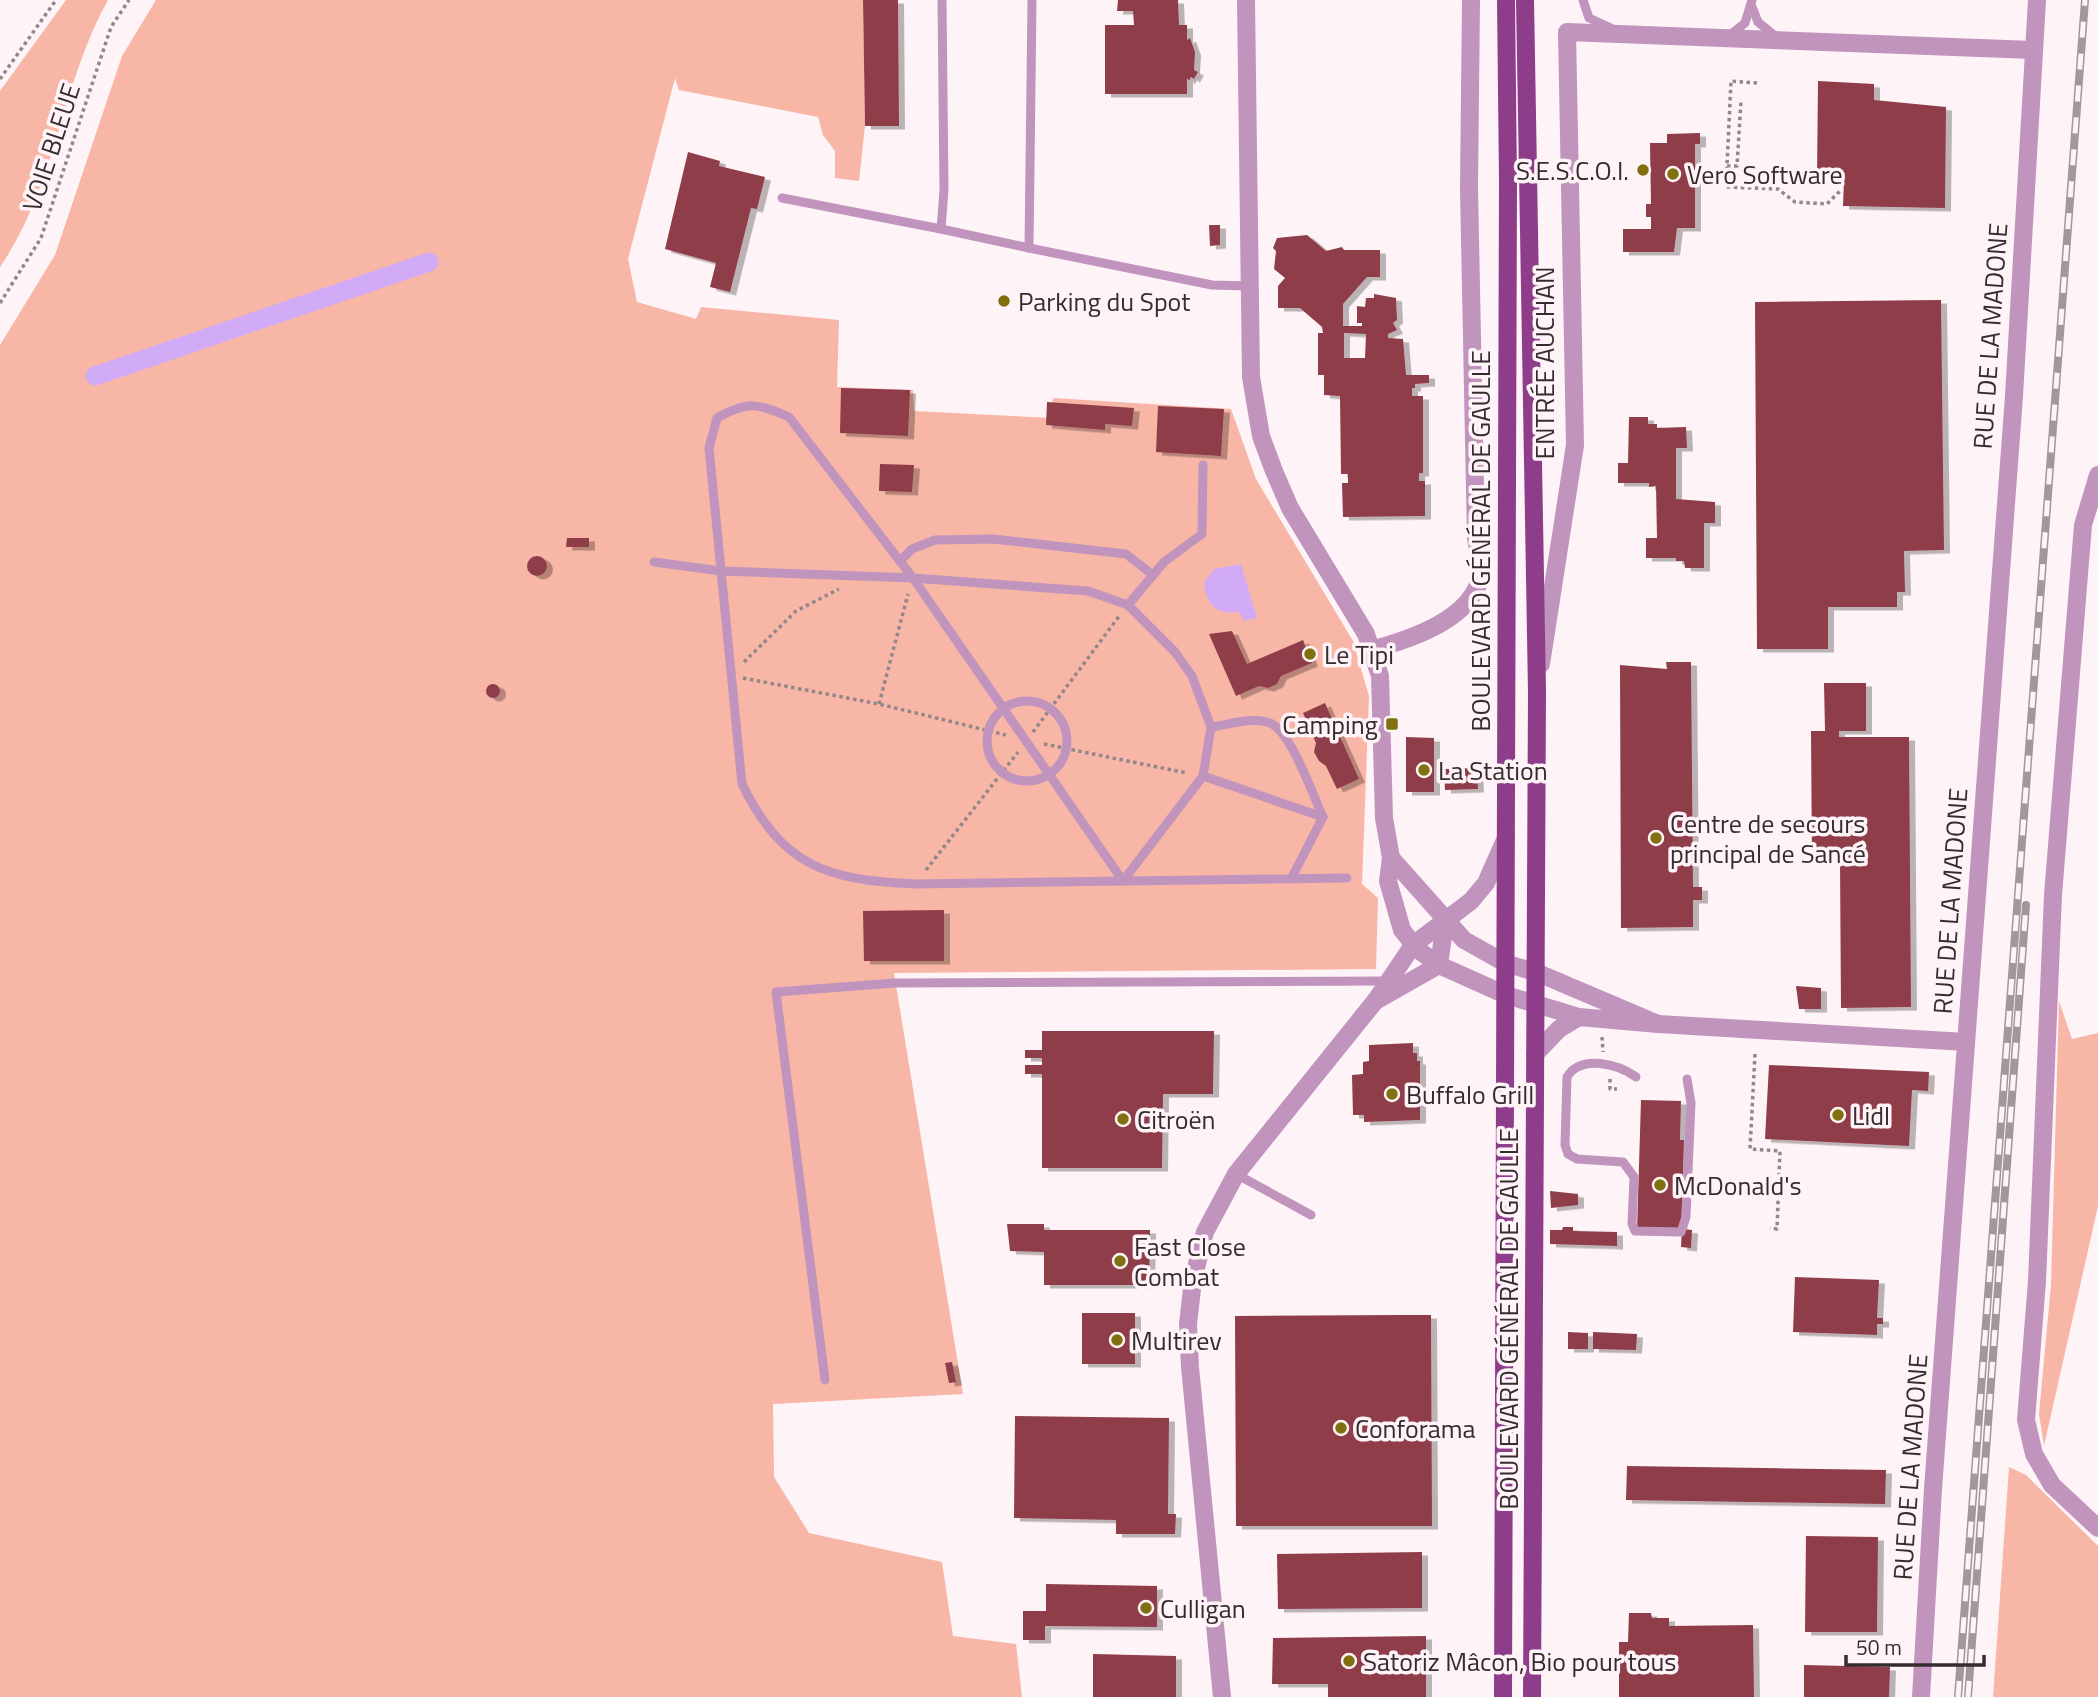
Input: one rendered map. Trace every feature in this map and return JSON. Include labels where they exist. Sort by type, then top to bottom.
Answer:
[{"type":"main road","name":"BOULEVARD GÉNÉRAL DE GAULLE","points":[[1503,1697],[1508,142],[1506,0]]},
{"type":"main road","name":"BOULEVARD GÉNÉRAL DE GAULLE","points":[[1525,0],[1537,692],[1538,973],[1535,1054],[1532,1697]]},
{"type":"street","points":[[1246,0],[1251,377],[1261,436],[1290,509],[1366,634],[1380,676],[1384,818],[1391,858],[1388,881],[1402,930],[1413,945],[1439,965],[1506,995],[1579,1017],[1966,1042]]},
{"type":"street","points":[[1371,650],[1422,636],[1456,612],[1471,597],[1481,572],[1476,540],[1469,202],[1471,0]]},
{"type":"street","name":"RUE DE LA MADONE","points":[[1921,1697],[1933,1489],[2014,397],[2037,0]]},
{"type":"street","name":"ENTRÉE AUCHAN","points":[[1537,692],[1575,444],[1567,32],[1632,34]]},
{"type":"street","points":[[1632,34],[2032,50]]},
{"type":"street","points":[[2098,475],[2083,525],[2053,895],[2037,1267],[2026,1420],[2034,1454],[2052,1485],[2098,1528]]},
{"type":"street","points":[[1222,1697],[1189,1367],[1188,1324],[1193,1280],[1205,1232],[1236,1174],[1376,1000],[1413,945],[1471,901],[1486,883],[1506,837]]},
{"type":"street","points":[[1391,858],[1445,922],[1464,940],[1505,963],[1538,973],[1658,1024]]},
{"type":"street","points":[[1439,965],[1445,922]]},
{"type":"street","points":[[1376,1000],[1439,965]]},
{"type":"street","points":[[1535,1054],[1559,1029],[1579,1017]]},
{"type":"lane","points":[[941,229],[944,190],[942,0]]},
{"type":"lane","points":[[1029,248],[1031,0]]},
{"type":"lane","points":[[1583,0],[1585,12],[1593,21],[1632,34]]},
{"type":"lane","points":[[1725,38],[1745,23],[1752,3]]},
{"type":"lane","points":[[1752,3],[1765,29],[1783,41]]},
{"type":"lane","points":[[782,198],[1212,285],[1250,286]]},
{"type":"lane","points":[[1123,881],[913,578],[789,417],[761,405],[737,407],[717,418],[709,448],[742,784],[759,819],[794,854],[828,873],[862,882],[915,884],[1347,878]]},
{"type":"lane","points":[[1128,605],[1164,562],[1202,534],[1203,465]]},
{"type":"lane","points":[[900,561],[912,549],[935,540],[993,539],[1126,554],[1153,575]]},
{"type":"lane","points":[[654,562],[721,571],[913,578],[1056,587],[1088,591],[1128,605],[1175,652],[1192,676],[1211,727],[1203,776],[1123,881]]},
{"type":"lane","points":[[1027,701],[1051,708],[1064,726],[1066,749],[1063,758],[1049,774],[1025,781],[1002,772],[989,754],[988,731],[1004,708],[1027,701]]},
{"type":"lane","points":[[1211,727],[1250,721],[1270,722],[1283,733],[1322,817]]},
{"type":"lane","points":[[1203,776],[1322,817]]},
{"type":"lane","points":[[1291,879],[1322,817]]},
{"type":"lane","points":[[825,1380],[776,992],[895,983],[1389,981]]},
{"type":"lane","points":[[1636,1077],[1620,1066],[1581,1064],[1572,1068],[1567,1077],[1565,1145],[1568,1154],[1577,1159],[1623,1162],[1634,1177],[1632,1224],[1636,1231],[1675,1235],[1681,1233],[1686,1217],[1691,1103],[1687,1079]]},
{"type":"lane","points":[[1236,1174],[1311,1215]]},
{"type":"path","points":[[0,79],[56,0]]},
{"type":"path","name":"VOIE BLEUE","points":[[0,303],[41,238],[111,27],[130,0]]},
{"type":"path","points":[[1757,83],[1731,81],[1726,187],[1778,188],[1795,202],[1827,204],[1840,191]]},
{"type":"path","points":[[1727,166],[1737,166],[1741,102]]},
{"type":"path","points":[[878,704],[913,578]]},
{"type":"path","points":[[730,675],[796,611],[850,583]]},
{"type":"path","points":[[730,675],[878,704],[1066,749],[1203,776]]},
{"type":"path","points":[[1590,1036],[1604,1037],[1602,1061]]},
{"type":"path","points":[[1755,1054],[1749,1149],[1780,1151],[1777,1229],[1770,1228]]},
{"type":"shaded area","points":[[66,0],[108,0],[79,66],[34,202],[0,267],[0,91]]},
{"type":"shaded area","points":[[156,0],[863,0],[865,126],[859,181],[835,178],[835,151],[823,135],[818,117],[679,90],[675,78],[628,259],[637,302],[696,319],[701,307],[839,320],[837,387],[913,390],[914,411],[1051,418],[1053,398],[1231,409],[1256,479],[1353,641],[1369,696],[1362,884],[1378,898],[1376,969],[894,973],[963,1394],[773,1404],[774,1477],[809,1533],[942,1562],[953,1636],[1016,1644],[1022,1697],[0,1697],[0,345],[55,255],[122,56]]},
{"type":"shaded area","points":[[1241,564],[1257,618],[1244,621],[1239,612],[1225,612],[1214,607],[1207,598],[1204,583],[1214,569]]},
{"type":"shaded area","points":[[2059,1001],[2072,1039],[2098,1033],[2098,1206],[2044,1446],[2039,1414],[2051,1285]]},
{"type":"shaded area","points":[[2009,1467],[2026,1475],[2098,1546],[2098,1697],[1993,1697]]},
{"type":"building","points":[[863,0],[898,0],[899,126],[865,126]]},
{"type":"building","points":[[1118,0],[1178,0],[1179,25],[1187,25],[1187,40],[1190,38],[1195,52],[1194,70],[1198,72],[1194,79],[1191,77],[1189,81],[1187,78],[1187,94],[1105,94],[1105,25],[1134,25],[1133,11],[1117,11]]},
{"type":"building","points":[[1818,81],[1874,84],[1874,100],[1946,107],[1945,208],[1843,206],[1844,179],[1817,178]]},
{"type":"building","name":"Vero Software","points":[[1700,133],[1700,144],[1695,144],[1695,228],[1677,228],[1674,252],[1623,252],[1623,229],[1651,229],[1651,217],[1646,217],[1646,204],[1651,204],[1650,143],[1667,143],[1667,134]]},
{"type":"building","points":[[688,152],[720,161],[719,166],[765,177],[757,209],[751,208],[730,292],[710,287],[716,263],[665,249]]},
{"type":"building","points":[[1209,225],[1220,225],[1220,245],[1210,246]]},
{"type":"building","points":[[1307,235],[1326,251],[1342,247],[1344,250],[1380,250],[1380,277],[1367,277],[1343,304],[1343,326],[1362,326],[1362,323],[1357,323],[1357,306],[1365,307],[1366,298],[1374,298],[1374,294],[1396,298],[1397,320],[1393,323],[1397,330],[1388,334],[1388,338],[1403,339],[1406,375],[1429,375],[1429,383],[1415,384],[1415,388],[1412,388],[1412,396],[1423,396],[1423,473],[1419,473],[1419,481],[1425,481],[1425,516],[1343,517],[1342,483],[1348,483],[1348,474],[1341,474],[1340,396],[1324,395],[1324,375],[1318,375],[1318,333],[1323,333],[1322,327],[1300,308],[1278,308],[1278,286],[1285,278],[1274,269],[1276,251],[1273,248],[1277,238]],"holes":[[[1344,333],[1366,334],[1365,358],[1344,358]]]},
{"type":"building","points":[[1941,300],[1944,550],[1904,551],[1905,592],[1897,592],[1897,607],[1828,607],[1828,649],[1757,649],[1755,302]]},
{"type":"building","points":[[841,388],[910,390],[908,436],[840,433]]},
{"type":"building","points":[[1047,402],[1134,408],[1132,426],[1105,424],[1105,430],[1046,425]]},
{"type":"building","points":[[1158,406],[1224,409],[1221,456],[1156,452]]},
{"type":"building","points":[[1629,417],[1648,417],[1648,424],[1657,424],[1657,428],[1686,427],[1687,448],[1676,448],[1676,499],[1715,502],[1715,523],[1704,523],[1704,568],[1685,568],[1684,561],[1676,561],[1676,558],[1646,558],[1646,538],[1657,538],[1656,486],[1649,487],[1649,483],[1618,483],[1618,463],[1628,463]]},
{"type":"building","points":[[880,464],[914,465],[912,492],[879,491]]},
{"type":"building","points":[[567,538],[589,538],[589,547],[566,547]]},
{"type":"building","points":[[537,556],[544,559],[547,566],[544,573],[537,576],[530,573],[527,566],[530,559]]},
{"type":"building","points":[[1232,631],[1247,664],[1303,640],[1312,663],[1281,676],[1277,684],[1268,688],[1259,686],[1236,696],[1209,634]]},
{"type":"building","name":"Centre de secours principal de Sancé","points":[[1666,662],[1691,662],[1693,887],[1702,887],[1702,900],[1693,900],[1693,927],[1621,928],[1620,665],[1667,669]]},
{"type":"building","points":[[1824,683],[1866,683],[1866,731],[1839,731],[1839,737],[1909,737],[1911,1007],[1841,1008],[1840,862],[1812,862],[1811,731],[1825,731]]},
{"type":"building","points":[[493,684],[498,686],[498,696],[493,698],[488,696],[486,691],[488,686]]},
{"type":"building","points":[[1325,703],[1359,779],[1337,789],[1326,766],[1314,752],[1316,743],[1303,713]]},
{"type":"building","points":[[1406,737],[1434,738],[1434,792],[1406,792]]},
{"type":"building","points":[[1477,768],[1478,789],[1445,790],[1444,769]]},
{"type":"building","points":[[944,910],[944,961],[864,961],[863,911]]},
{"type":"building","points":[[1796,986],[1821,988],[1821,1009],[1799,1009]]},
{"type":"building","points":[[1042,1031],[1214,1031],[1213,1094],[1163,1094],[1162,1168],[1042,1168],[1042,1074],[1025,1074],[1025,1065],[1042,1065],[1042,1058],[1025,1058],[1025,1050],[1042,1050]]},
{"type":"building","name":"Buffalo Grill","points":[[1413,1043],[1413,1053],[1417,1053],[1417,1061],[1420,1061],[1420,1120],[1364,1122],[1364,1115],[1353,1115],[1352,1075],[1363,1074],[1363,1062],[1369,1061],[1369,1045]]},
{"type":"building","name":"Lidl","points":[[1769,1065],[1929,1072],[1928,1091],[1912,1090],[1909,1146],[1765,1139]]},
{"type":"building","name":"McDonald's","points":[[1641,1100],[1681,1101],[1680,1140],[1684,1140],[1681,1232],[1637,1231]]},
{"type":"building","points":[[1550,1191],[1578,1194],[1578,1205],[1551,1208]]},
{"type":"building","points":[[1007,1224],[1044,1224],[1044,1230],[1150,1230],[1149,1285],[1044,1285],[1044,1252],[1010,1251]]},
{"type":"building","points":[[1563,1227],[1573,1227],[1573,1231],[1617,1232],[1617,1246],[1550,1244],[1550,1230],[1562,1230]]},
{"type":"building","points":[[1682,1229],[1692,1230],[1691,1248],[1681,1247]]},
{"type":"building","points":[[1795,1277],[1879,1280],[1877,1318],[1883,1318],[1883,1324],[1877,1324],[1877,1335],[1793,1332]]},
{"type":"building","points":[[1082,1313],[1135,1313],[1135,1364],[1082,1364]]},
{"type":"building","points":[[1431,1315],[1432,1526],[1236,1526],[1235,1316]]},
{"type":"building","points":[[1568,1332],[1588,1333],[1588,1349],[1568,1349]]},
{"type":"building","points":[[1593,1332],[1637,1334],[1636,1350],[1593,1349]]},
{"type":"building","points":[[952,1362],[956,1382],[949,1383],[945,1363]]},
{"type":"building","points":[[1015,1416],[1169,1418],[1168,1514],[1176,1514],[1175,1534],[1116,1534],[1116,1520],[1014,1518]]},
{"type":"building","points":[[1627,1466],[1886,1470],[1885,1504],[1626,1500]]},
{"type":"building","points":[[1806,1536],[1878,1537],[1877,1632],[1805,1632]]},
{"type":"building","points":[[1422,1552],[1422,1608],[1278,1609],[1277,1554]]},
{"type":"building","points":[[1046,1584],[1157,1586],[1157,1627],[1045,1626],[1045,1640],[1023,1640],[1023,1611],[1046,1611]]},
{"type":"building","points":[[1629,1613],[1651,1613],[1652,1618],[1669,1618],[1669,1626],[1753,1625],[1754,1697],[1619,1697],[1619,1642],[1628,1642]]},
{"type":"building","name":"Satoriz Mâcon, Bio pour tous","points":[[1426,1636],[1426,1697],[1328,1697],[1328,1684],[1272,1684],[1273,1638]]},
{"type":"building","points":[[1093,1654],[1176,1656],[1176,1697],[1093,1697]]},
{"type":"building","points":[[1804,1665],[1890,1667],[1889,1697],[1804,1697]]},
{"type":"waterway","points":[[95,376],[429,262]]},
{"type":"railway","points":[[1958,1697],[2085,0]]},
{"type":"railway","points":[[1968,1697],[2026,905]]},
{"type":"place","name":"S.E.S.C.O.I.","points":[[1643,170]]},
{"type":"place","name":"Vero Software","points":[[1673,174]]},
{"type":"place","name":"Parking du Spot","points":[[1004,301]]},
{"type":"place","name":"Le Tipi","points":[[1310,654]]},
{"type":"place","name":"Camping","points":[[1392,724]]},
{"type":"place","name":"La Station","points":[[1424,770]]},
{"type":"place","name":"Centre de secours principal de Sancé","points":[[1656,838]]},
{"type":"place","name":"Buffalo Grill","points":[[1392,1094]]},
{"type":"place","name":"Lidl","points":[[1838,1115]]},
{"type":"place","name":"Citroën","points":[[1123,1119]]},
{"type":"place","name":"McDonald's","points":[[1660,1185]]},
{"type":"place","name":"Fast Close Combat","points":[[1120,1261]]},
{"type":"place","name":"Multirev","points":[[1117,1340]]},
{"type":"place","name":"Conforama","points":[[1341,1428]]},
{"type":"place","name":"Culligan","points":[[1146,1608]]},
{"type":"place","name":"Satoriz Mâcon, Bio pour tous","points":[[1349,1661]]}]
